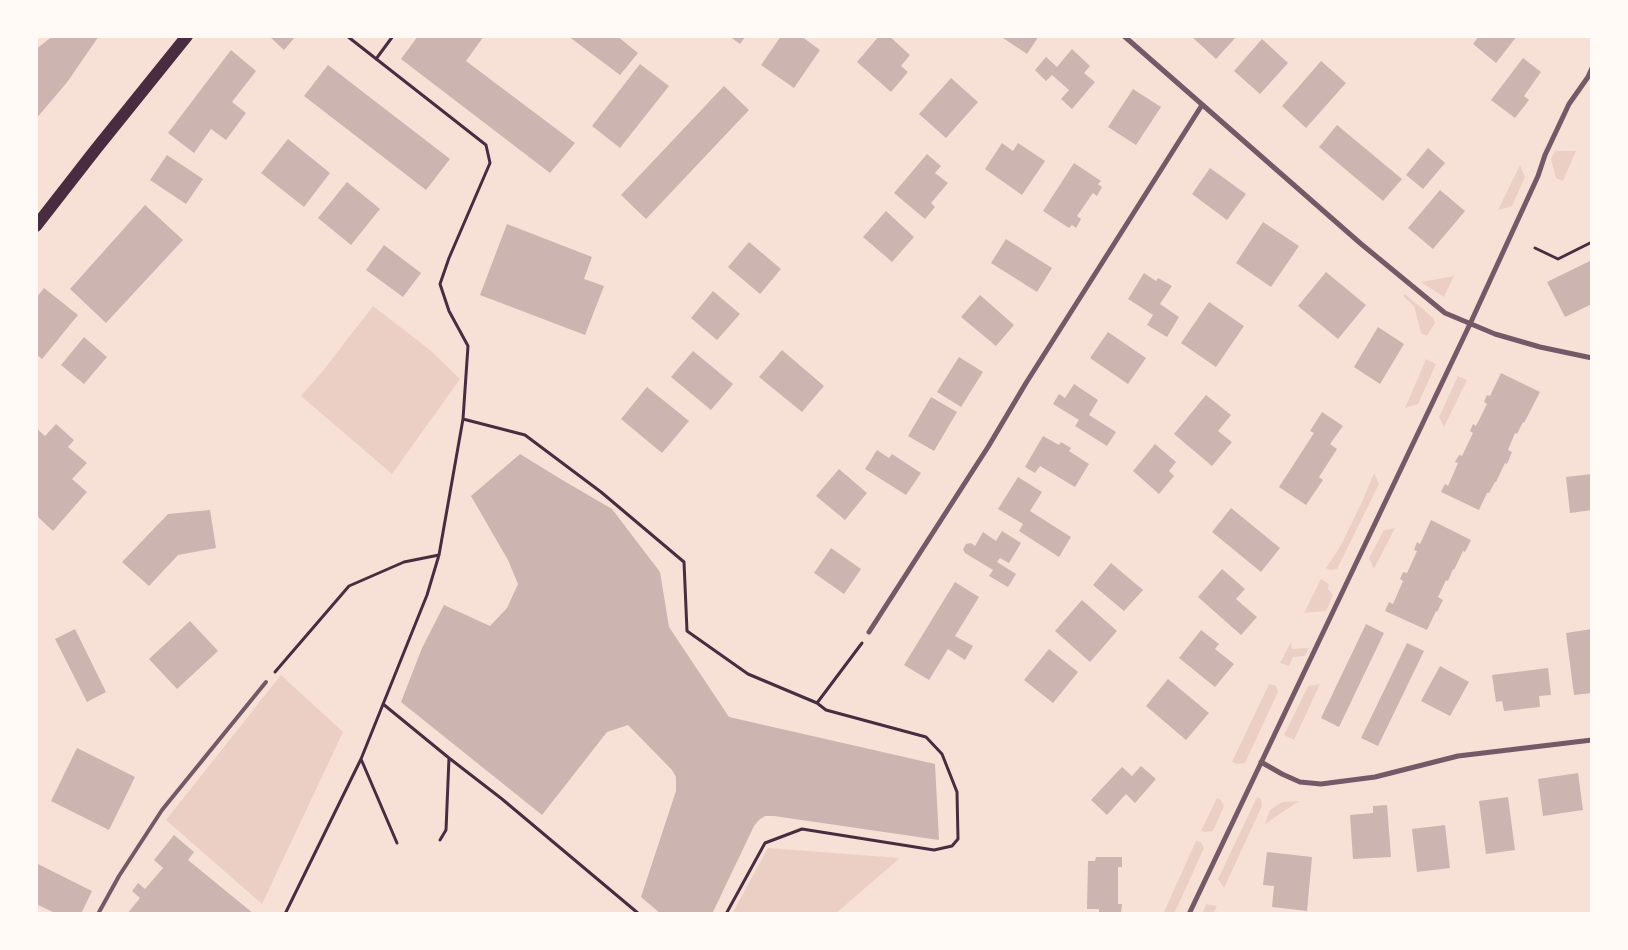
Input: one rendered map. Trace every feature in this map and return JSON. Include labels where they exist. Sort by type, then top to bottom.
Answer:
[{"type":"main road","points":[[36,226],[183,38]]},
{"type":"street","points":[[1124,36],[1394,272],[1445,313],[1495,334],[1540,347],[1592,358]]},
{"type":"street","points":[[1189,914],[1470,324],[1569,104],[1592,68]]},
{"type":"street","points":[[869,632],[988,447],[1026,383],[1202,105]]},
{"type":"street","points":[[1261,762],[1300,782],[1321,784],[1375,777],[1458,756],[1592,740]]},
{"type":"lane","points":[[98,914],[119,876],[162,810],[266,682]]},
{"type":"path","points":[[285,914],[361,759],[427,595],[439,555],[463,419],[468,346],[449,311],[440,284],[449,258],[490,163],[486,145],[347,36]]},
{"type":"path","points":[[376,59],[393,36]]},
{"type":"path","points":[[1535,248],[1558,259],[1592,242]]},
{"type":"path","points":[[463,419],[525,436],[602,492],[684,562],[687,631],[748,674],[816,703],[826,710],[926,737],[942,754],[957,792],[958,839],[952,846],[934,850],[802,829],[765,843],[726,914]]},
{"type":"path","points":[[266,682],[349,586],[404,562],[439,555]]},
{"type":"path","points":[[816,703],[858,648]]},
{"type":"path","points":[[384,704],[502,799],[639,914]]},
{"type":"path","points":[[440,840],[446,830],[449,758]]},
{"type":"path","points":[[361,759],[397,843]]},
{"type":"shaded area","points":[[1555,151],[1576,151],[1563,181],[1556,178],[1551,159]]},
{"type":"shaded area","points":[[1520,165],[1525,177],[1512,206],[1498,210]]},
{"type":"shaded area","points":[[1454,276],[1444,297],[1421,282]]},
{"type":"shaded area","points":[[1405,294],[1433,318],[1435,323],[1427,336],[1421,333],[1414,306],[1403,296]]},
{"type":"shaded area","points":[[373,306],[430,350],[460,379],[392,474],[301,396]]},
{"type":"shaded area","points":[[1426,359],[1436,364],[1418,404],[1405,408]]},
{"type":"shaded area","points":[[1458,376],[1467,380],[1444,427],[1439,417]]},
{"type":"shaded area","points":[[1374,473],[1379,484],[1337,569],[1330,570],[1326,568],[1340,547]]},
{"type":"shaded area","points":[[1395,528],[1374,569],[1369,558],[1384,530]]},
{"type":"shaded area","points":[[1321,579],[1329,584],[1328,589],[1333,595],[1326,611],[1304,613]]},
{"type":"shaded area","points":[[1291,642],[1292,649],[1309,648],[1305,656],[1293,657],[1289,666],[1280,663]]},
{"type":"shaded area","points":[[281,675],[343,732],[262,904],[166,820]]},
{"type":"shaded area","points":[[1269,684],[1276,686],[1278,692],[1245,763],[1237,764],[1232,762]]},
{"type":"shaded area","points":[[1320,684],[1294,740],[1284,735],[1308,686]]},
{"type":"shaded area","points":[[1257,797],[1261,799],[1262,806],[1224,888],[1218,879]]},
{"type":"shaded area","points":[[1217,798],[1221,800],[1224,806],[1213,831],[1201,831]]},
{"type":"shaded area","points":[[1299,801],[1265,824],[1270,810],[1282,802]]},
{"type":"shaded area","points":[[1196,841],[1201,842],[1204,848],[1174,914],[1163,914]]},
{"type":"shaded area","points":[[768,848],[900,858],[835,914],[732,914]]},
{"type":"shaded area","points":[[1206,904],[1217,906],[1213,914],[1202,914]]},
{"type":"building","points":[[53,36],[99,36],[68,81],[36,119],[36,49]]},
{"type":"building","points":[[269,36],[296,36],[284,50]]},
{"type":"building","points":[[418,36],[484,36],[466,61],[575,143],[550,173],[401,59]]},
{"type":"building","points":[[568,36],[617,36],[638,53],[620,75]]},
{"type":"building","points":[[729,36],[746,36],[740,44]]},
{"type":"building","points":[[781,36],[801,36],[820,50],[794,88],[761,65]]},
{"type":"building","points":[[879,36],[889,36],[910,55],[901,66],[908,72],[891,92],[857,62]]},
{"type":"building","points":[[1000,36],[1039,36],[1027,54]]},
{"type":"building","points":[[1191,36],[1237,36],[1216,59]]},
{"type":"building","points":[[1479,36],[1517,36],[1496,63],[1473,44]]},
{"type":"building","points":[[1262,39],[1288,63],[1260,94],[1234,71]]},
{"type":"building","points":[[1072,49],[1090,66],[1084,73],[1095,82],[1072,109],[1061,99],[1069,90],[1052,75],[1046,81],[1035,70],[1046,57],[1057,67]]},
{"type":"building","points":[[231,50],[256,71],[232,102],[246,113],[226,140],[211,129],[194,153],[168,133]]},
{"type":"building","points":[[1523,58],[1541,72],[1524,96],[1529,100],[1515,118],[1491,100]]},
{"type":"building","points":[[1321,61],[1346,83],[1306,128],[1282,106]]},
{"type":"building","points":[[640,64],[669,86],[620,148],[592,126]]},
{"type":"building","points":[[328,65],[450,159],[426,190],[304,96]]},
{"type":"building","points":[[951,78],[978,102],[946,138],[919,114]]},
{"type":"building","points":[[724,86],[749,110],[646,219],[621,195]]},
{"type":"building","points":[[1133,89],[1161,107],[1136,145],[1108,127]]},
{"type":"building","points":[[1337,125],[1402,179],[1383,201],[1319,147]]},
{"type":"building","points":[[288,139],[330,173],[304,207],[261,173]]},
{"type":"building","points":[[1002,143],[1013,151],[1018,143],[1045,161],[1022,195],[985,169]]},
{"type":"building","points":[[1428,148],[1445,163],[1423,189],[1406,175]]},
{"type":"building","points":[[927,154],[941,166],[935,173],[948,183],[931,203],[935,207],[925,219],[894,193]]},
{"type":"building","points":[[167,155],[203,179],[186,204],[150,180]]},
{"type":"building","points":[[1074,163],[1101,181],[1098,184],[1102,187],[1097,196],[1093,193],[1077,216],[1081,219],[1076,228],[1072,225],[1069,228],[1043,211]]},
{"type":"building","points":[[1210,168],[1246,194],[1227,220],[1192,194]]},
{"type":"building","points":[[347,182],[380,209],[351,245],[318,218]]},
{"type":"building","points":[[1440,190],[1465,211],[1433,249],[1408,228]]},
{"type":"building","points":[[145,205],[183,240],[106,323],[70,289]]},
{"type":"building","points":[[886,211],[914,237],[892,262],[863,237]]},
{"type":"building","points":[[1263,222],[1299,246],[1271,287],[1236,263]]},
{"type":"building","points":[[507,224],[592,257],[584,279],[604,286],[585,335],[480,295]]},
{"type":"building","points":[[1006,239],[1052,268],[1037,292],[991,263]]},
{"type":"building","points":[[749,242],[781,269],[760,294],[728,267]]},
{"type":"building","points":[[384,245],[421,273],[403,297],[366,270]]},
{"type":"building","points":[[1592,260],[1592,304],[1565,317],[1547,282]]},
{"type":"building","points":[[1326,272],[1366,305],[1338,339],[1298,306]]},
{"type":"building","points":[[1144,273],[1156,281],[1158,278],[1172,286],[1160,304],[1179,317],[1167,337],[1147,325],[1153,315],[1128,299]]},
{"type":"building","points":[[44,288],[78,315],[42,359],[36,354],[36,298]]},
{"type":"building","points":[[713,291],[740,314],[717,340],[691,318]]},
{"type":"building","points":[[980,295],[1014,325],[996,346],[961,317]]},
{"type":"building","points":[[1209,302],[1244,326],[1216,367],[1181,343]]},
{"type":"building","points":[[1378,327],[1404,344],[1380,384],[1354,367]]},
{"type":"building","points":[[1108,332],[1146,358],[1128,384],[1090,358]]},
{"type":"building","points":[[84,337],[107,357],[84,384],[61,365]]},
{"type":"building","points":[[782,350],[824,386],[802,412],[759,377]]},
{"type":"building","points":[[693,351],[733,384],[711,410],[671,377]]},
{"type":"building","points":[[959,357],[983,372],[961,407],[937,392]]},
{"type":"building","points":[[1501,373],[1540,392],[1524,423],[1517,434],[1515,433],[1508,450],[1512,452],[1507,464],[1505,463],[1479,510],[1441,492],[1445,484],[1448,486],[1458,463],[1455,462],[1459,455],[1462,456],[1473,433],[1470,431],[1473,424],[1476,426],[1487,404],[1484,402],[1487,395],[1490,396]]},
{"type":"building","points":[[1074,384],[1098,400],[1089,415],[1116,432],[1107,446],[1075,426],[1079,420],[1053,404],[1059,394],[1065,398]]},
{"type":"building","points":[[647,387],[689,421],[662,453],[621,419]]},
{"type":"building","points":[[1206,395],[1231,415],[1218,431],[1232,442],[1212,466],[1174,434]]},
{"type":"building","points":[[931,397],[957,412],[934,451],[908,436]]},
{"type":"building","points":[[1322,412],[1343,426],[1330,444],[1337,449],[1319,477],[1323,480],[1306,505],[1279,487],[1314,433],[1310,431]]},
{"type":"building","points":[[56,424],[74,440],[68,447],[87,463],[72,479],[87,492],[53,531],[38,517],[36,519],[36,428],[45,436]]},
{"type":"building","points":[[1043,436],[1059,445],[1061,442],[1071,448],[1069,451],[1089,464],[1075,487],[1040,466],[1035,473],[1025,467]]},
{"type":"building","points":[[1155,444],[1176,462],[1169,471],[1174,476],[1159,494],[1133,471]]},
{"type":"building","points":[[877,450],[889,458],[892,454],[921,473],[906,495],[865,469]]},
{"type":"building","points":[[520,454],[612,509],[660,572],[669,627],[729,717],[935,764],[939,840],[765,816],[754,826],[712,914],[661,914],[641,897],[676,791],[676,777],[672,770],[628,725],[607,732],[542,815],[401,702],[422,648],[444,605],[490,626],[507,608],[518,584],[508,560],[471,496]]},
{"type":"building","points":[[839,469],[867,493],[845,520],[816,496]]},
{"type":"building","points":[[1592,474],[1592,510],[1570,513],[1566,477]]},
{"type":"building","points":[[1018,477],[1042,492],[1030,511],[1071,537],[1059,557],[1019,531],[1023,524],[998,509]]},
{"type":"building","points":[[1231,508],[1280,548],[1261,572],[1212,532]]},
{"type":"building","points":[[210,510],[216,548],[178,555],[149,586],[122,562],[168,514]]},
{"type":"building","points":[[1431,520],[1471,540],[1465,552],[1463,551],[1448,581],[1446,580],[1438,597],[1443,600],[1427,630],[1385,611],[1389,602],[1393,604],[1403,581],[1400,579],[1403,572],[1407,573],[1417,551],[1414,550],[1417,542],[1420,544]]},
{"type":"building","points":[[1002,531],[1021,543],[1009,563],[1000,558],[997,562],[1016,574],[1008,587],[989,576],[993,570],[965,553],[963,549],[966,544],[971,543],[975,546],[983,532],[996,541]]},
{"type":"building","points":[[831,548],[861,569],[844,594],[814,573]]},
{"type":"building","points":[[1111,563],[1143,590],[1124,611],[1093,585]]},
{"type":"building","points":[[1222,569],[1245,589],[1236,599],[1257,617],[1241,635],[1198,597]]},
{"type":"building","points":[[955,582],[979,597],[955,636],[973,646],[965,660],[948,649],[929,680],[904,665]]},
{"type":"building","points":[[1082,600],[1117,631],[1090,662],[1055,631]]},
{"type":"building","points":[[190,621],[218,651],[177,689],[149,659]]},
{"type":"building","points":[[1366,624],[1384,633],[1339,727],[1321,718]]},
{"type":"building","points":[[75,629],[106,692],[87,702],[55,639]]},
{"type":"building","points":[[1592,629],[1592,693],[1574,695],[1566,633]]},
{"type":"building","points":[[1201,630],[1219,644],[1215,649],[1234,664],[1215,687],[1179,658]]},
{"type":"building","points":[[1407,643],[1424,651],[1378,746],[1361,738]]},
{"type":"building","points":[[1049,649],[1078,672],[1053,703],[1024,680]]},
{"type":"building","points":[[1440,666],[1469,682],[1450,716],[1421,701]]},
{"type":"building","points":[[1548,668],[1551,695],[1539,696],[1540,707],[1504,711],[1502,701],[1496,702],[1492,675]]},
{"type":"building","points":[[1168,679],[1209,713],[1186,740],[1146,706]]},
{"type":"building","points":[[77,748],[135,777],[109,830],[51,801]]},
{"type":"building","points":[[1141,766],[1156,779],[1135,803],[1126,794],[1107,815],[1091,800],[1122,767],[1132,776]]},
{"type":"building","points":[[1578,773],[1583,810],[1543,816],[1538,779]]},
{"type":"building","points":[[1508,797],[1515,850],[1486,854],[1479,801]]},
{"type":"building","points":[[1387,805],[1391,857],[1353,859],[1350,815],[1373,813],[1373,806]]},
{"type":"building","points":[[1445,825],[1450,868],[1417,872],[1412,829]]},
{"type":"building","points":[[174,835],[194,852],[188,860],[254,914],[169,914],[167,912],[166,914],[127,914],[140,898],[132,891],[138,883],[145,889],[163,868],[154,860]]},
{"type":"building","points":[[1267,852],[1312,857],[1307,911],[1272,907],[1274,886],[1263,885]]},
{"type":"building","points":[[1096,857],[1122,857],[1122,867],[1118,867],[1118,904],[1122,904],[1121,913],[1099,913],[1099,909],[1087,909],[1088,861],[1095,861]]},
{"type":"building","points":[[36,863],[92,891],[81,914],[57,914],[36,904]]}]
